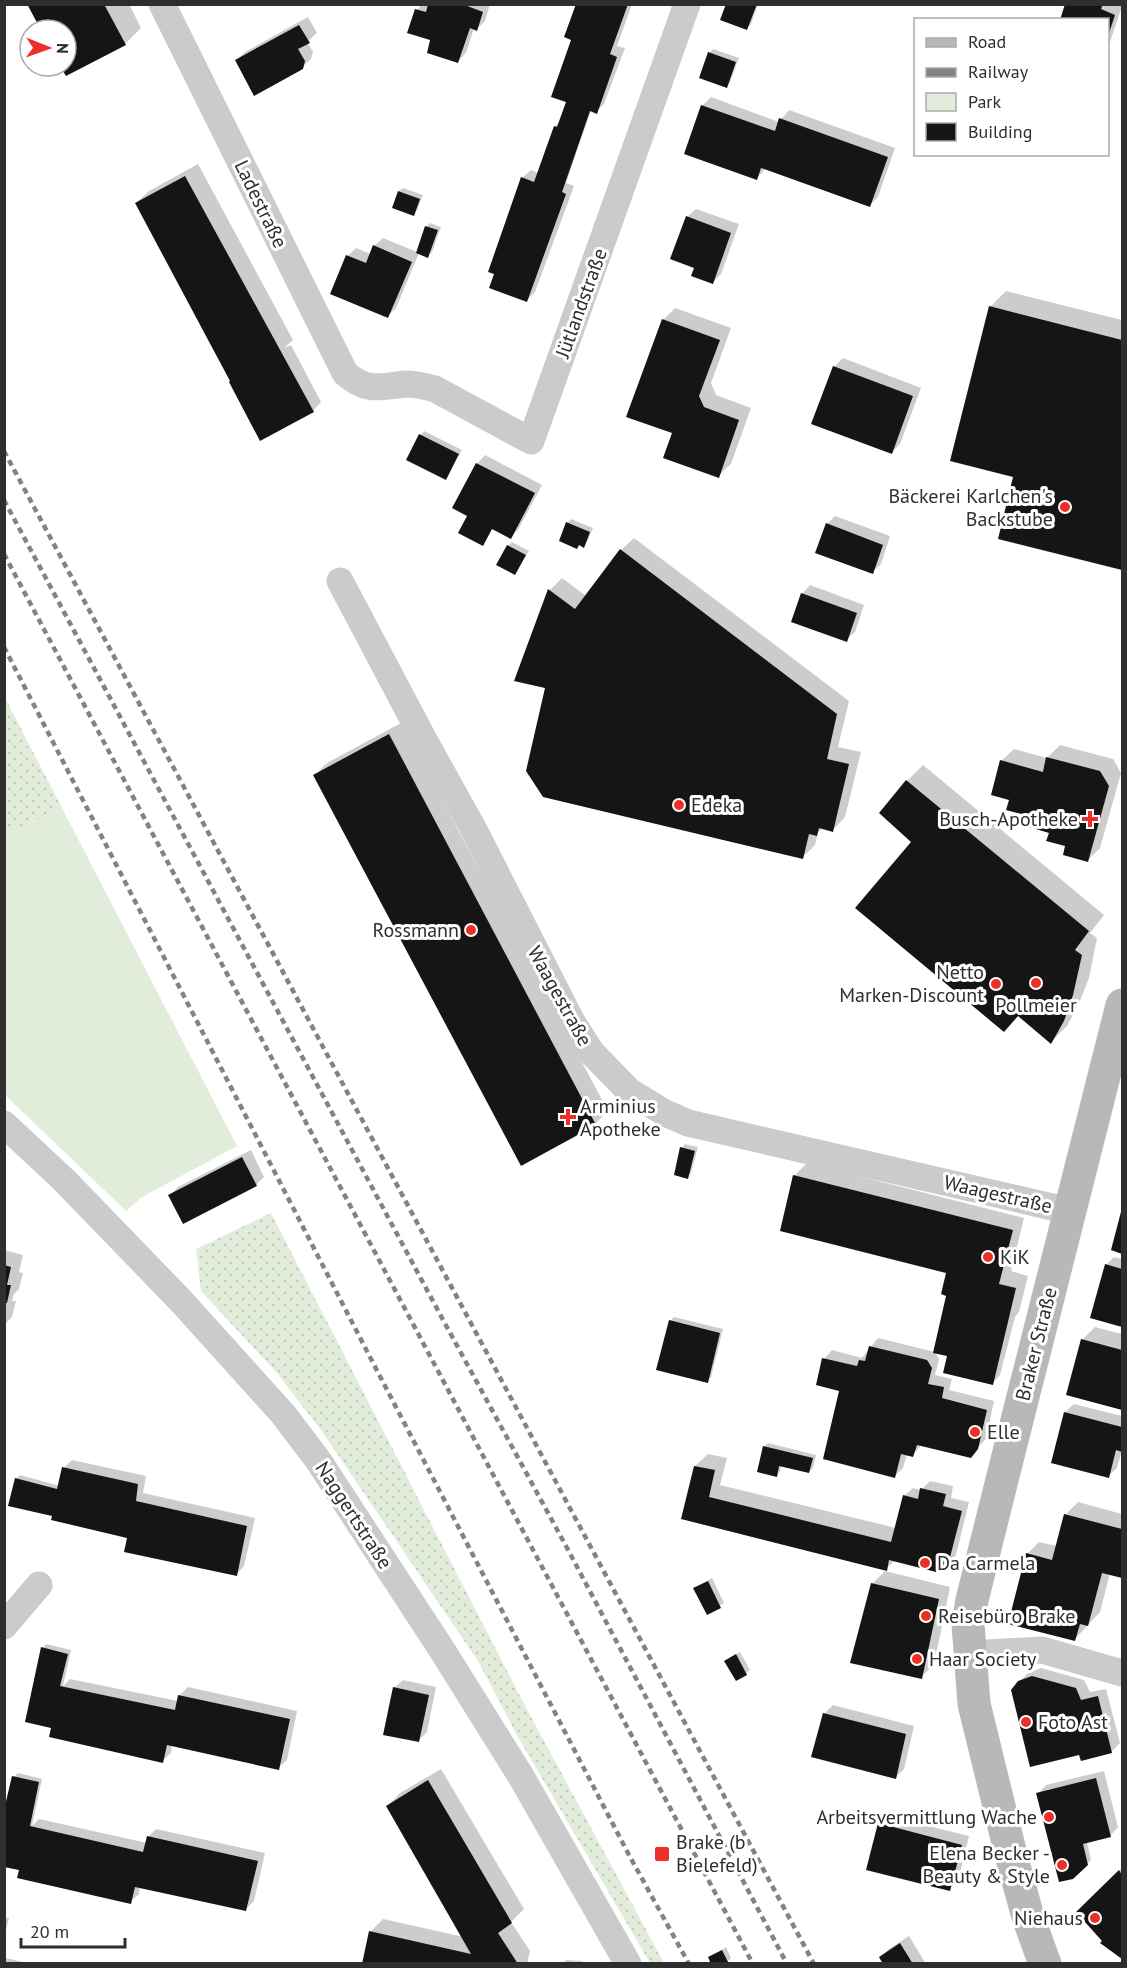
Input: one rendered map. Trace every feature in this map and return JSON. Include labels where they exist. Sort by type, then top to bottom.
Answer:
[{"type":"main road","name":"Braker Straße","points":[[1045,1964],[1028,1917],[1011,1855],[974,1704],[968,1624],[972,1600],[1122,1005]]},
{"type":"street","name":"Ladestraße","points":[[162,4],[345,373],[356,383],[375,387]]},
{"type":"street","name":"Jütlandstraße","points":[[375,387],[389,388],[406,384],[435,389],[531,441],[687,4]]},
{"type":"street","name":"Waagestraße","points":[[340,581],[474,830],[572,1022],[592,1053],[629,1091],[665,1113],[688,1123],[1070,1210]]},
{"type":"street","name":"Naggertstraße","points":[[4,1124],[63,1179],[182,1302],[283,1414],[318,1460],[444,1653],[522,1778],[628,1964]]},
{"type":"street","points":[[4,1626],[39,1584]]},
{"type":"street","points":[[969,1654],[1042,1650],[1122,1673]]},
{"type":"green space","points":[[4,696],[62,808],[5,835],[4,835]]},
{"type":"green space","points":[[62,808],[237,1146],[142,1197],[126,1211],[5,1095],[5,835]]},
{"type":"green space","points":[[271,1213],[522,1700],[664,1963],[650,1963],[518,1737],[478,1661],[321,1430],[276,1372],[201,1291],[196,1249]]},
{"type":"building","points":[[27,4],[104,4],[126,45],[78,70],[78,18],[35,18]]},
{"type":"building","points":[[428,4],[462,4],[483,12],[477,31],[470,28],[458,63],[427,53],[430,40],[407,33],[415,9],[426,12]]},
{"type":"building","points":[[576,4],[628,4],[610,54],[617,57],[597,114],[590,111],[562,192],[566,194],[527,302],[489,288],[494,274],[488,272],[521,177],[534,182],[554,126],[557,127],[566,102],[551,97],[571,40],[564,37]]},
{"type":"building","points":[[726,4],[757,4],[747,30],[720,20]]},
{"type":"building","points":[[1065,4],[1103,4],[1101,9],[1115,15],[1109,33],[1109,18],[1061,18]]},
{"type":"building","points":[[299,25],[310,43],[298,49],[305,61],[303,69],[254,96],[235,60]]},
{"type":"building","points":[[708,52],[736,62],[727,88],[699,78]]},
{"type":"building","points":[[701,105],[775,131],[779,118],[888,157],[870,207],[761,168],[757,180],[684,154]]},
{"type":"building","points":[[185,176],[314,412],[260,441],[135,203]]},
{"type":"building","points":[[398,191],[420,199],[414,216],[392,208]]},
{"type":"building","points":[[686,216],[731,233],[713,284],[691,276],[694,268],[670,259]]},
{"type":"building","points":[[425,226],[438,230],[428,258],[416,253]]},
{"type":"building","points":[[373,245],[412,262],[388,318],[330,294],[346,255],[366,263]]},
{"type":"building","points":[[989,306],[1122,340],[1122,570],[998,539],[1013,477],[950,461]]},
{"type":"building","points":[[662,319],[720,340],[699,396],[704,407],[739,420],[719,478],[663,458],[672,433],[626,417]]},
{"type":"building","points":[[833,366],[913,396],[892,454],[811,424]]},
{"type":"building","points":[[419,434],[459,454],[446,480],[406,460]]},
{"type":"building","points":[[476,463],[535,493],[511,539],[492,529],[483,546],[458,533],[467,516],[452,508]]},
{"type":"building","points":[[566,522],[590,532],[584,548],[579,545],[577,549],[559,541]]},
{"type":"building","points":[[826,523],[883,545],[873,574],[815,553]]},
{"type":"building","points":[[507,545],[526,555],[515,575],[496,565]]},
{"type":"building","points":[[620,549],[837,714],[827,759],[849,764],[833,832],[819,828],[817,836],[809,834],[803,859],[543,797],[526,771],[545,688],[514,681],[548,589],[575,609]]},
{"type":"building","points":[[801,593],[857,613],[847,642],[791,622]]},
{"type":"building","points":[[389,734],[596,1125],[521,1166],[313,775]]},
{"type":"building","points":[[1046,757],[1100,771],[1109,786],[1088,862],[1063,855],[1065,846],[1046,841],[1049,833],[1026,826],[1029,816],[1006,810],[1009,800],[991,795],[1000,760],[1043,772]]},
{"type":"building","points":[[906,780],[1089,931],[1075,950],[1082,955],[1073,995],[1064,1021],[1051,1044],[1018,1016],[1004,1032],[855,908],[911,842],[879,813]]},
{"type":"building","points":[[680,1147],[695,1151],[688,1179],[674,1175]]},
{"type":"building","points":[[242,1157],[257,1186],[183,1224],[168,1195]]},
{"type":"building","points":[[793,1175],[1013,1230],[999,1284],[1016,1288],[993,1385],[943,1373],[947,1356],[933,1353],[946,1296],[941,1294],[946,1273],[780,1231]]},
{"type":"building","points":[[1122,1208],[1122,1254],[1111,1250]]},
{"type":"building","points":[[1105,1264],[1122,1269],[1122,1327],[1090,1318]]},
{"type":"building","points":[[4,1265],[11,1267],[7,1285],[11,1285],[7,1303],[4,1303]]},
{"type":"building","points":[[669,1320],[720,1333],[708,1383],[656,1370]]},
{"type":"building","points":[[1081,1339],[1122,1350],[1122,1410],[1066,1395]]},
{"type":"building","points":[[869,1346],[927,1360],[932,1368],[928,1384],[944,1387],[942,1398],[987,1410],[978,1449],[971,1458],[917,1445],[913,1457],[901,1454],[895,1478],[823,1459],[839,1391],[816,1385],[822,1358],[857,1366],[859,1360],[865,1361]]},
{"type":"building","points":[[1064,1412],[1122,1427],[1122,1452],[1116,1450],[1109,1478],[1051,1463]]},
{"type":"building","points":[[763,1446],[813,1458],[809,1473],[779,1466],[777,1477],[757,1472]]},
{"type":"building","points":[[694,1466],[715,1470],[709,1497],[891,1542],[903,1495],[918,1499],[920,1488],[946,1494],[943,1506],[962,1511],[948,1565],[936,1572],[889,1560],[887,1571],[681,1519]]},
{"type":"building","points":[[62,1467],[138,1484],[136,1501],[247,1526],[237,1576],[124,1552],[127,1538],[51,1520],[52,1516],[8,1506],[15,1478],[57,1489]]},
{"type":"building","points":[[1064,1514],[1122,1529],[1122,1578],[1102,1573],[1088,1626],[1080,1624],[1075,1641],[1008,1624],[1026,1553],[1052,1560]]},
{"type":"building","points":[[708,1581],[721,1608],[707,1615],[693,1588]]},
{"type":"building","points":[[871,1583],[939,1599],[922,1679],[850,1663]]},
{"type":"building","points":[[41,1647],[68,1654],[60,1686],[175,1710],[178,1695],[290,1719],[279,1770],[167,1745],[163,1763],[49,1737],[51,1728],[25,1722]]},
{"type":"building","points":[[736,1654],[747,1675],[736,1681],[724,1661]]},
{"type":"building","points":[[1032,1676],[1076,1688],[1081,1700],[1098,1696],[1112,1753],[1081,1761],[1079,1755],[1030,1767],[1011,1690],[1018,1681]]},
{"type":"building","points":[[393,1687],[429,1695],[419,1742],[383,1735]]},
{"type":"building","points":[[823,1713],[906,1734],[896,1779],[811,1757]]},
{"type":"building","points":[[12,1776],[39,1782],[30,1826],[143,1852],[147,1836],[258,1861],[246,1911],[135,1887],[131,1904],[17,1878],[19,1870],[4,1867],[4,1810]]},
{"type":"building","points":[[1096,1778],[1111,1837],[1083,1844],[1088,1865],[1073,1879],[1059,1882],[1036,1793]]},
{"type":"building","points":[[428,1780],[512,1923],[498,1933],[518,1964],[362,1964],[369,1931],[471,1954],[386,1806]]},
{"type":"building","points":[[878,1823],[962,1845],[950,1891],[866,1870]]},
{"type":"building","points":[[1119,1870],[1122,1875],[1122,1959],[1100,1943],[1102,1941],[1076,1912]]},
{"type":"building","points":[[900,1943],[913,1964],[883,1964],[879,1957]]},
{"type":"building","points":[[722,1950],[729,1964],[711,1964],[708,1957]]},
{"type":"railway","points":[[4,451],[814,1964]]},
{"type":"railway","points":[[4,500],[566,1546],[787,1964]]},
{"type":"railway","points":[[4,554],[753,1964]]},
{"type":"railway","points":[[4,647],[371,1359],[629,1855],[689,1964]]},
{"type":"place","name":"Bäckerei Karlchen's Backstube","points":[[1065,507]]},
{"type":"place","name":"Edeka","points":[[679,805]]},
{"type":"place","name":"Busch-Apotheke","points":[[1090,819]]},
{"type":"place","name":"Rossmann","points":[[471,930]]},
{"type":"place","name":"Pollmeier","points":[[1036,983]]},
{"type":"place","name":"Netto Marken-Discount","points":[[996,984]]},
{"type":"place","name":"Arminius Apotheke","points":[[568,1117]]},
{"type":"place","name":"KiK","points":[[988,1257]]},
{"type":"place","name":"Elle","points":[[975,1432]]},
{"type":"place","name":"Da Carmela","points":[[925,1563]]},
{"type":"place","name":"Reisebüro Brake","points":[[926,1616]]},
{"type":"place","name":"Haar Society","points":[[917,1659]]},
{"type":"place","name":"Foto Ast","points":[[1026,1722]]},
{"type":"place","name":"Arbeitsvermittlung Wache","points":[[1049,1817]]},
{"type":"place","name":"Brake (b Bielefeld)","points":[[662,1854]]},
{"type":"place","name":"Elena Becker - Beauty & Style","points":[[1062,1865]]},
{"type":"place","name":"Niehaus","points":[[1095,1918]]}]
